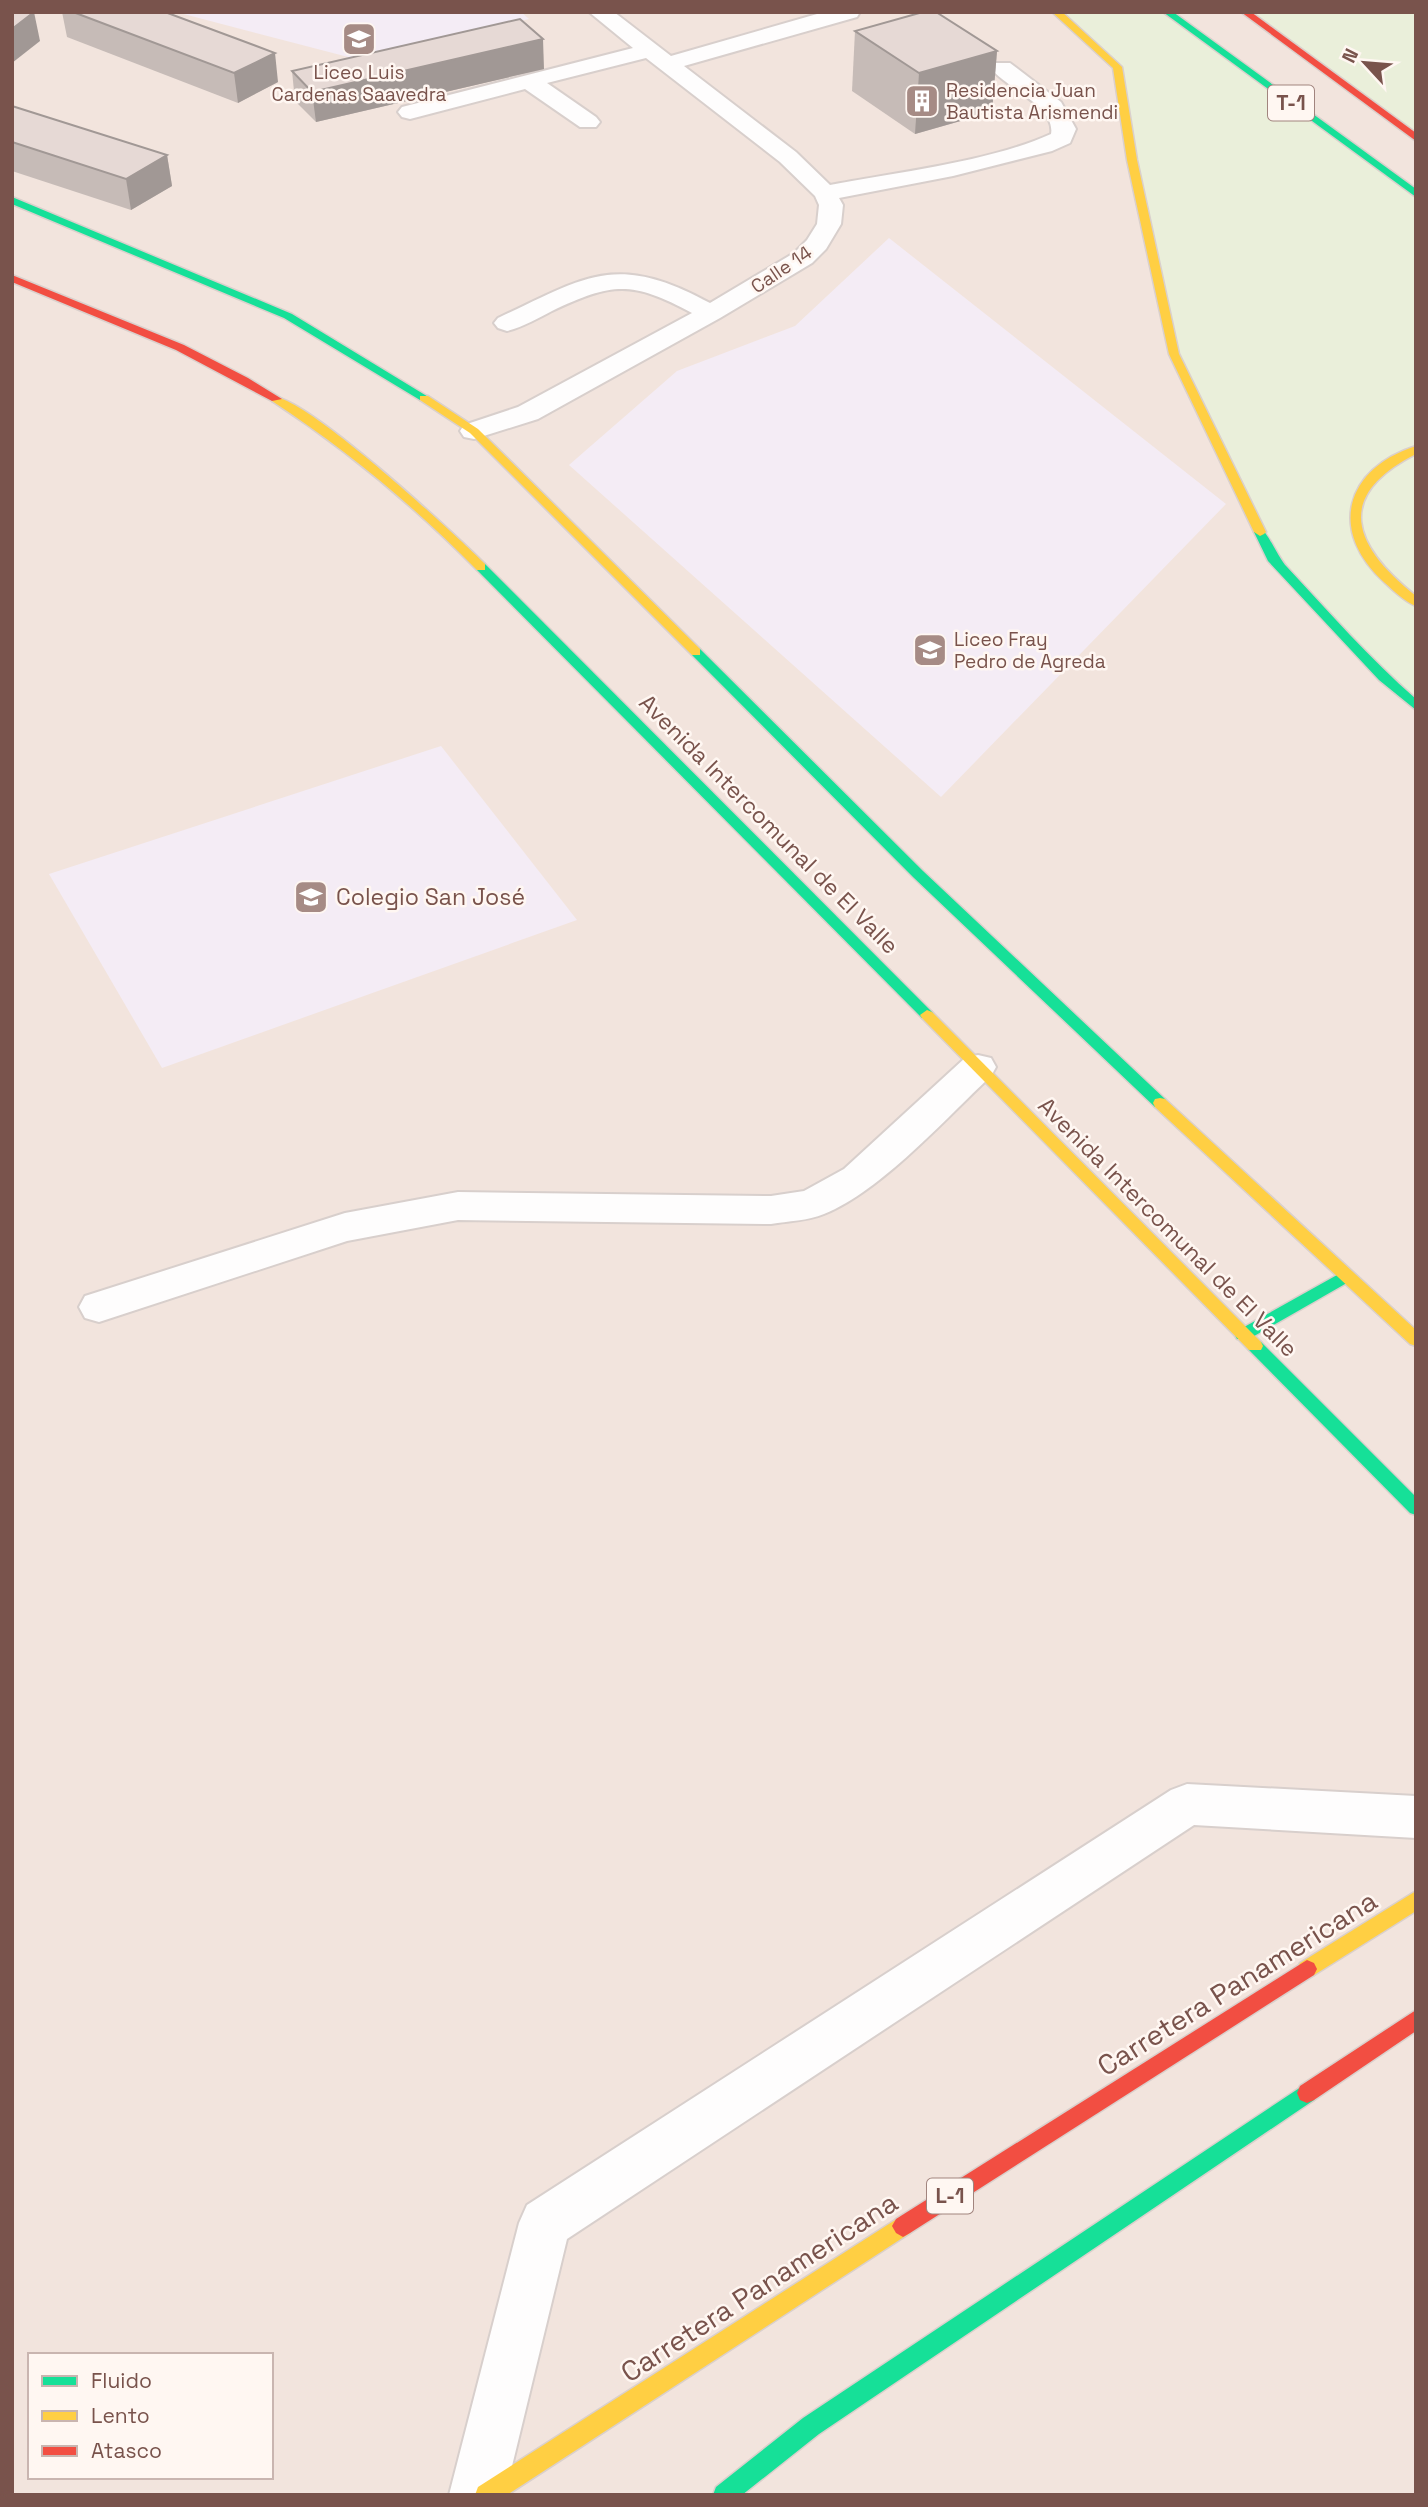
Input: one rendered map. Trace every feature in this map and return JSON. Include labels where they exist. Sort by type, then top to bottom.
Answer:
[{"type":"main road","points":[[1056,12],[1116,67],[1132,160],[1174,354],[1272,558],[1383,677],[1416,706]]},
{"type":"main road","name":"T-1","points":[[1167,12],[1416,194]]},
{"type":"main road","name":"T-1","points":[[1245,12],[1416,138]]},
{"type":"main road","points":[[12,200],[288,316],[420,395],[474,431],[918,874],[1416,1340]]},
{"type":"main road","name":"Avenida Intercomunal de El Valle","points":[[12,278],[196,355],[263,391],[386,477],[451,536],[1416,1508]]},
{"type":"main road","points":[[1416,449],[1394,458],[1372,477],[1356,500],[1358,536],[1379,569],[1416,602]]},
{"type":"main road","points":[[1243,1335],[1346,1276]]},
{"type":"main road","name":"Carretera Panamericana","points":[[486,2495],[771,2309],[1416,1900]]},
{"type":"main road","points":[[724,2495],[811,2426],[1416,2019]]},
{"type":"street","points":[[600,12],[788,157],[825,193],[953,169],[1044,146],[1062,138],[1064,129],[1053,107],[1002,68]]},
{"type":"street","points":[[410,112],[530,82],[659,57],[849,12]]},
{"type":"street","points":[[530,82],[588,122]]},
{"type":"street","name":"Calle 14","points":[[474,431],[528,413],[711,313],[803,258],[817,244],[830,224],[831,205],[825,193]]},
{"type":"street","points":[[507,323],[598,283],[626,281],[646,282],[711,313]]},
{"type":"street","points":[[99,1307],[345,1227],[458,1206],[771,1210],[811,1204],[857,1179],[978,1067]]},
{"type":"street","points":[[477,2495],[545,2223],[1187,1804],[1416,1817]]},
{"type":"shaded area","points":[[12,12],[1416,12],[1416,2495],[12,2495]]},
{"type":"shaded area","name":"Liceo Luis Cardenas Saavedra","points":[[176,12],[521,12],[529,19],[352,58]]},
{"type":"shaded area","name":"Liceo Fray Pedro de Agreda","points":[[889,238],[1226,504],[941,797],[569,465],[677,371],[795,326]]},
{"type":"shaded area","name":"Colegio San José","points":[[441,746],[577,920],[162,1068],[49,874]]},
{"type":"green space","points":[[1056,12],[1167,12],[1416,194],[1416,706],[1272,558],[1174,354],[1117,67]]},
{"type":"green space","points":[[1245,12],[1416,12],[1416,138]]},
{"type":"building","points":[[12,12],[34,12],[12,29]]},
{"type":"building","points":[[73,12],[165,12],[275,53],[234,73]]},
{"type":"building","points":[[923,12],[936,12],[997,51],[919,73],[855,31]]},
{"type":"building","points":[[520,19],[543,39],[312,92],[292,71]]},
{"type":"building","points":[[12,106],[167,155],[126,179],[12,142]]},
{"type":"traffic: fast","points":[[1167,12],[1416,194]]},
{"type":"traffic: fast","points":[[12,200],[288,316],[424,398]]},
{"type":"traffic: fast","points":[[1260,532],[1272,558],[1383,677],[1416,706]]},
{"type":"traffic: fast","points":[[481,567],[927,1015]]},
{"type":"traffic: fast","points":[[696,652],[918,874],[1160,1103]]},
{"type":"traffic: fast","points":[[1243,1335],[1346,1276]]},
{"type":"traffic: fast","points":[[1255,1346],[1416,1508]]},
{"type":"traffic: fast","points":[[724,2495],[811,2426],[1307,2093]]},
{"type":"traffic: slow","points":[[1056,12],[1117,67],[1132,160],[1174,354],[1260,532]]},
{"type":"traffic: slow","points":[[424,398],[474,431],[696,652]]},
{"type":"traffic: slow","points":[[276,399],[358,456],[433,520],[481,567]]},
{"type":"traffic: slow","points":[[1416,449],[1396,459],[1366,484],[1358,499],[1355,514],[1357,532],[1365,550],[1379,570],[1416,602]]},
{"type":"traffic: slow","points":[[927,1015],[1255,1346]]},
{"type":"traffic: slow","points":[[1160,1103],[1416,1340]]},
{"type":"traffic: slow","points":[[1307,1969],[1416,1900]]},
{"type":"traffic: slow","points":[[486,2495],[903,2226]]},
{"type":"traffic: jam","points":[[1245,12],[1416,138]]},
{"type":"traffic: jam","points":[[12,278],[180,348],[276,399]]},
{"type":"traffic: jam","points":[[903,2226],[1307,1969]]},
{"type":"traffic: jam","points":[[1307,2093],[1416,2019]]},
{"type":"place","name":"Liceo Luis Cardenas Saavedra","points":[[359,39]]},
{"type":"place","name":"Residencia Juan Bautista Arismendi","points":[[922,101]]},
{"type":"place","name":"Liceo Fray Pedro de Agreda","points":[[930,650]]},
{"type":"place","name":"Colegio San José","points":[[311,897]]}]
